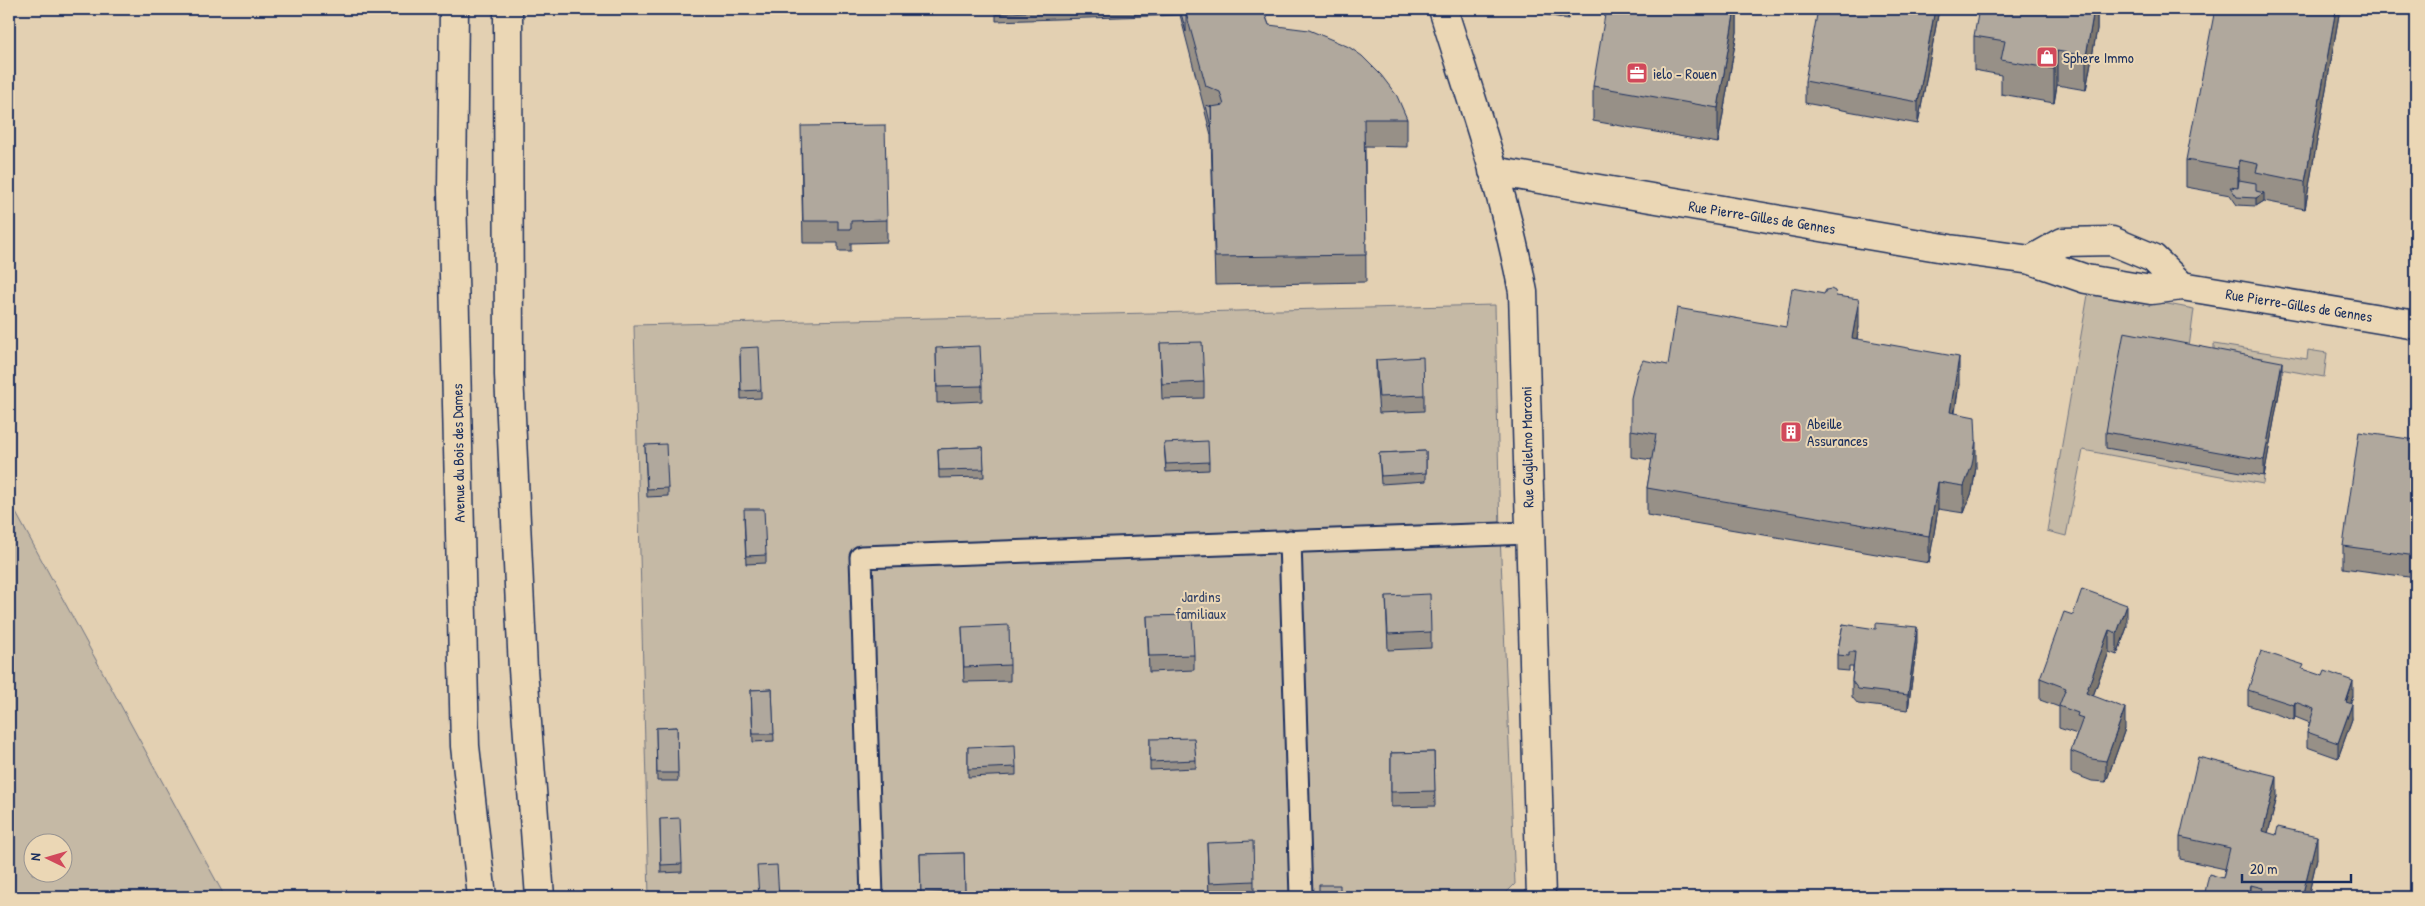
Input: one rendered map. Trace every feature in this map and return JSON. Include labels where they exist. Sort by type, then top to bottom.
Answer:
[{"type":"main road","name":"Avenue du Bois des Dames","points":[[454,9],[452,190],[465,746],[482,897]]},
{"type":"main road","points":[[508,9],[509,375],[523,669],[540,897]]},
{"type":"main road","name":"Rue Guglielmo Marconi","points":[[1443,9],[1493,171],[1523,292],[1541,897]]},
{"type":"main road","name":"Rue Pierre-Gilles de Gennes","points":[[1493,171],[1950,250],[2031,260],[2086,279],[2151,290],[2182,286],[2416,325]]},
{"type":"main road","points":[[2031,260],[2063,242],[2112,242],[2153,258],[2182,286]]},
{"type":"lane","points":[[872,897],[861,557],[1529,533]]},
{"type":"lane","points":[[1290,541],[1301,897]]},
{"type":"green space","points":[[2089,289],[2194,309],[2188,355],[2264,476],[2263,484],[2083,450],[2066,536],[2047,531]]},
{"type":"green space","name":"Jardins familiaux","points":[[1495,305],[1500,535],[1515,884],[1502,897],[649,897],[634,325]]},
{"type":"green space","points":[[2214,344],[2307,359],[2308,350],[2327,353],[2324,377],[2214,357]]},
{"type":"green space","points":[[9,500],[225,897],[9,897]]},
{"type":"building","points":[[996,9],[1026,9],[1026,12],[996,14]]},
{"type":"building","points":[[1180,9],[1189,9],[1190,12],[1186,13],[1186,32]]},
{"type":"building","points":[[1194,9],[1263,9],[1269,25],[1309,30],[1349,47],[1362,56],[1381,75],[1397,96],[1407,119],[1364,119],[1366,255],[1215,257],[1211,107],[1224,105],[1220,92],[1206,86],[1186,13],[1194,11]]},
{"type":"building","points":[[1606,9],[1735,9],[1718,108],[1593,86]]},
{"type":"building","points":[[1818,9],[1935,9],[1918,102],[1805,81]]},
{"type":"building","points":[[1979,9],[2094,9],[2086,56],[2057,51],[2054,69],[2001,60],[2005,41],[1974,36]]},
{"type":"building","points":[[2215,9],[2336,9],[2305,182],[2256,172],[2258,164],[2239,160],[2238,169],[2186,160]]},
{"type":"building","points":[[1206,105],[1212,107],[1211,127]]},
{"type":"building","points":[[885,125],[887,220],[851,221],[851,229],[838,229],[838,221],[803,221],[801,126]]},
{"type":"building","points":[[2239,180],[2256,183],[2256,191],[2264,193],[2256,198],[2237,197],[2230,187],[2238,188]]},
{"type":"building","name":"Abeille Assurances","points":[[1792,288],[1824,294],[1826,290],[1831,289],[1835,291],[1836,296],[1859,299],[1852,338],[1959,357],[1950,412],[1975,417],[1976,440],[1972,465],[1964,486],[1938,482],[1929,536],[1647,488],[1656,434],[1631,430],[1631,398],[1637,372],[1643,360],[1668,365],[1677,308],[1786,327]]},
{"type":"building","points":[[2124,332],[2282,362],[2264,460],[2106,432]]},
{"type":"building","points":[[1202,342],[1204,382],[1162,384],[1160,343]]},
{"type":"building","points":[[980,346],[982,386],[937,387],[936,348]]},
{"type":"building","points":[[759,347],[761,390],[741,391],[740,348]]},
{"type":"building","points":[[1423,357],[1424,395],[1379,397],[1376,360]]},
{"type":"building","points":[[2359,432],[2416,440],[2416,556],[2343,546]]},
{"type":"building","points":[[1208,441],[1209,462],[1166,464],[1164,443]]},
{"type":"building","points":[[666,444],[668,488],[647,489],[645,445]]},
{"type":"building","points":[[983,447],[984,469],[939,470],[938,449]]},
{"type":"building","points":[[1426,451],[1426,473],[1381,476],[1379,453]]},
{"type":"building","points":[[744,509],[764,509],[766,555],[746,556]]},
{"type":"building","points":[[2082,589],[2127,605],[2117,633],[2109,630],[2086,693],[2125,708],[2106,761],[2092,759],[2071,751],[2083,718],[2077,716],[2078,713],[2059,706],[2066,688],[2040,678],[2064,612],[2073,615]]},
{"type":"building","points":[[1430,594],[1431,632],[1388,634],[1386,596]]},
{"type":"building","points":[[1192,615],[1194,655],[1149,656],[1147,616]]},
{"type":"building","points":[[1876,623],[1917,627],[1908,695],[1858,689],[1852,681],[1855,652],[1849,652],[1849,656],[1837,655],[1843,624],[1876,629]]},
{"type":"building","points":[[1009,625],[1010,665],[964,667],[962,627]]},
{"type":"building","points":[[2261,651],[2304,665],[2302,669],[2323,676],[2325,671],[2353,681],[2346,702],[2352,704],[2338,743],[2307,732],[2314,709],[2295,702],[2294,705],[2248,690]]},
{"type":"building","points":[[772,689],[774,734],[753,734],[751,690]]},
{"type":"building","points":[[677,727],[678,773],[657,773],[656,728]]},
{"type":"building","points":[[1194,738],[1196,760],[1150,762],[1150,739]]},
{"type":"building","points":[[1015,745],[1016,767],[968,769],[968,747]]},
{"type":"building","points":[[1434,752],[1435,791],[1391,792],[1391,753]]},
{"type":"building","points":[[2198,757],[2277,776],[2263,831],[2276,835],[2278,827],[2317,836],[2302,897],[2287,897],[2262,892],[2263,888],[2251,885],[2248,897],[2204,897],[2209,874],[2223,878],[2230,848],[2180,837]]},
{"type":"building","points":[[680,818],[682,864],[661,865],[660,819]]},
{"type":"building","points":[[1253,841],[1254,881],[1209,883],[1207,843]]},
{"type":"building","points":[[964,853],[965,892],[921,894],[920,854]]},
{"type":"building","points":[[777,865],[779,897],[759,897],[757,866]]},
{"type":"building","points":[[1319,885],[1340,885],[1340,897],[1319,897]]},
{"type":"place","name":"Sphere Immo","points":[[2047,57]]},
{"type":"place","name":"ielo - Rouen","points":[[1637,73]]},
{"type":"place","name":"Abeille Assurances","points":[[1791,432]]}]
